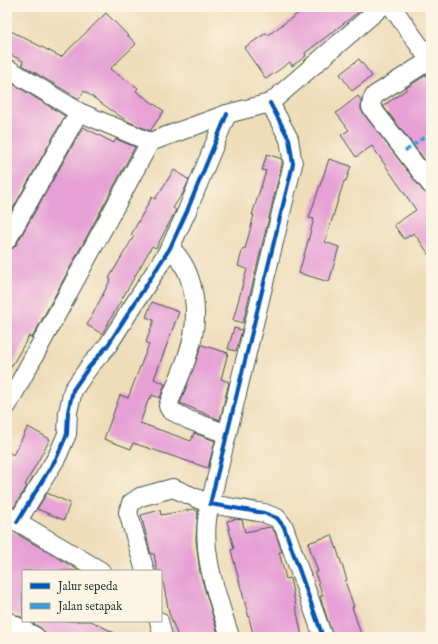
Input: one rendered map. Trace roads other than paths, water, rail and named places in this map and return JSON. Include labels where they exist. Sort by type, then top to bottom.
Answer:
[{"type":"street","points":[[7,406],[150,142],[227,114],[270,103],[381,7]]},
{"type":"street","points":[[392,7],[430,61],[375,95],[372,100],[371,107],[431,185]]},
{"type":"street","points":[[8,71],[79,112],[150,142]]},
{"type":"street","points":[[230,637],[215,590],[205,528],[293,164],[289,139],[270,103]]},
{"type":"street","points":[[7,240],[79,112]]},
{"type":"street","points":[[99,570],[12,518],[57,457],[67,434],[68,412],[73,390],[89,367],[108,345],[170,248],[227,114]]},
{"type":"street","points":[[170,248],[178,256],[186,271],[192,288],[195,308],[194,327],[189,354],[168,406],[170,410],[189,420],[227,434]]},
{"type":"street","points":[[145,570],[128,512],[131,503],[140,497],[173,488],[210,504],[264,513],[277,518],[284,527],[323,637]]},
{"type":"street","points":[[7,621],[36,637]]},
{"type":"street","points":[[159,622],[163,637]]}]
